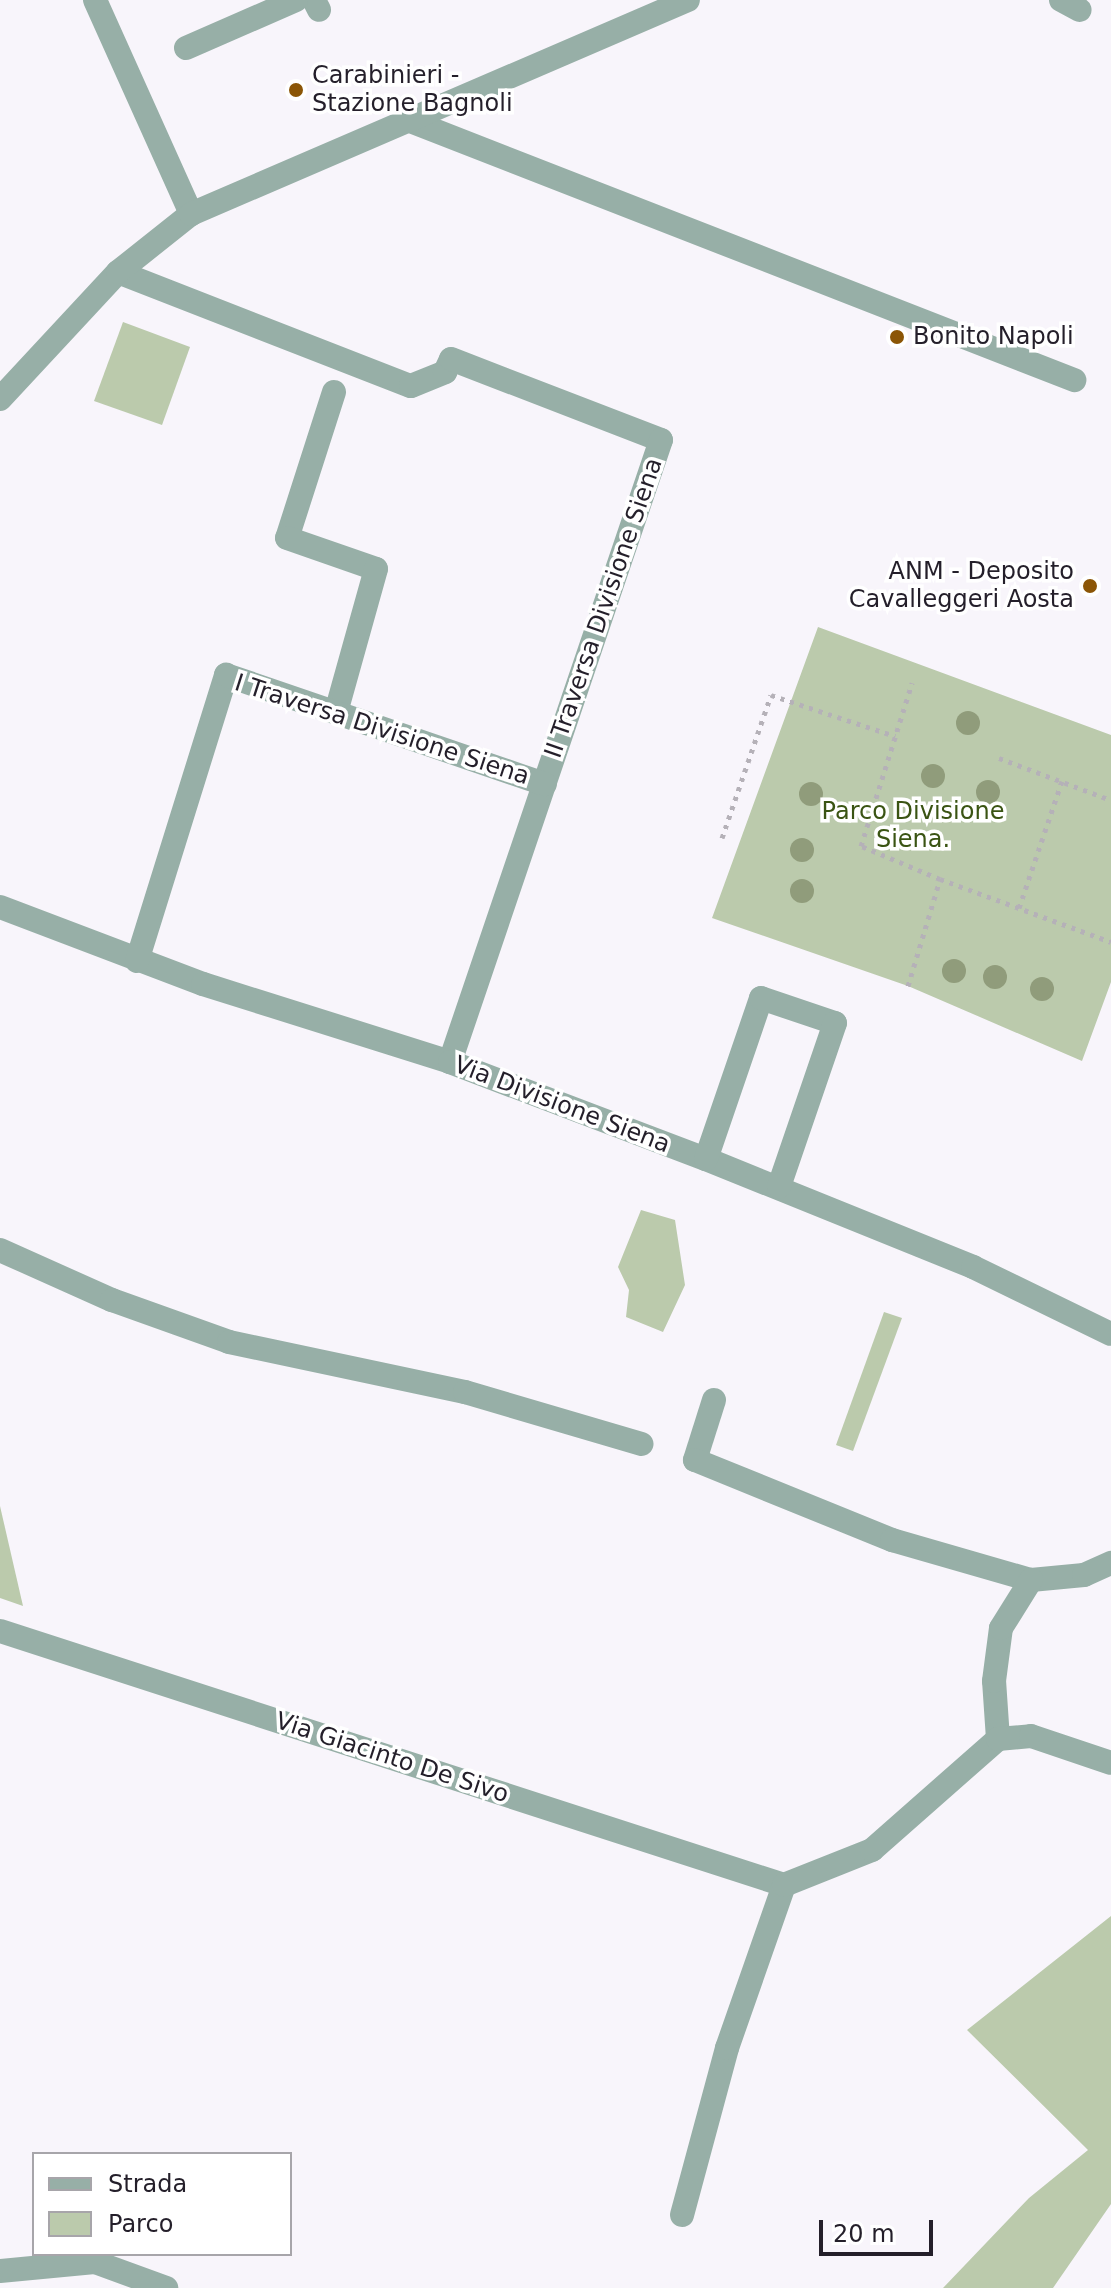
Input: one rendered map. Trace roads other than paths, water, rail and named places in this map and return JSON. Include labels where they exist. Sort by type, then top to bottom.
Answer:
[{"type":"street","points":[[95,0],[191,214]]},
{"type":"street","points":[[186,48],[296,0]]},
{"type":"street","points":[[0,399],[118,272],[191,214],[413,122],[688,0]]},
{"type":"street","points":[[413,122],[1074,380]]},
{"type":"street","name":"II Traversa Divisione Siena","points":[[118,272],[411,386],[445,372],[451,359],[661,440],[450,1062]]},
{"type":"street","points":[[334,392],[287,538],[376,569],[336,712]]},
{"type":"street","name":"I Traversa Divisione Siena","points":[[137,961],[226,675],[545,784]]},
{"type":"street","name":"Via Divisione Siena","points":[[0,907],[137,961],[450,1062],[779,1187],[973,1267],[1111,1334]]},
{"type":"street","points":[[706,1159],[761,998],[835,1023],[779,1187]]},
{"type":"street","points":[[0,1250],[112,1300],[229,1342],[465,1392],[642,1444]]},
{"type":"street","points":[[714,1400],[695,1460],[892,1540],[1031,1580],[1084,1575],[1111,1563]]},
{"type":"street","points":[[998,1739],[994,1681],[1001,1628],[1031,1580]]},
{"type":"street","name":"Via Giacinto De Sivo","points":[[0,1631],[784,1885]]},
{"type":"street","points":[[682,2215],[727,2048],[784,1885],[872,1850],[998,1739],[1031,1736],[1111,1763]]},
{"type":"street","points":[[0,2271],[95,2262],[166,2288]]},
{"type":"place","name":"Carabinieri - Stazione Bagnoli","points":[[296,90]]},
{"type":"place","name":"Bonito Napoli","points":[[897,337]]},
{"type":"place","name":"ANM - Deposito Cavalleggeri Aosta","points":[[1090,586]]},
{"type":"park label","name":"Parco Divisione Siena.","points":[[913,826]]}]
